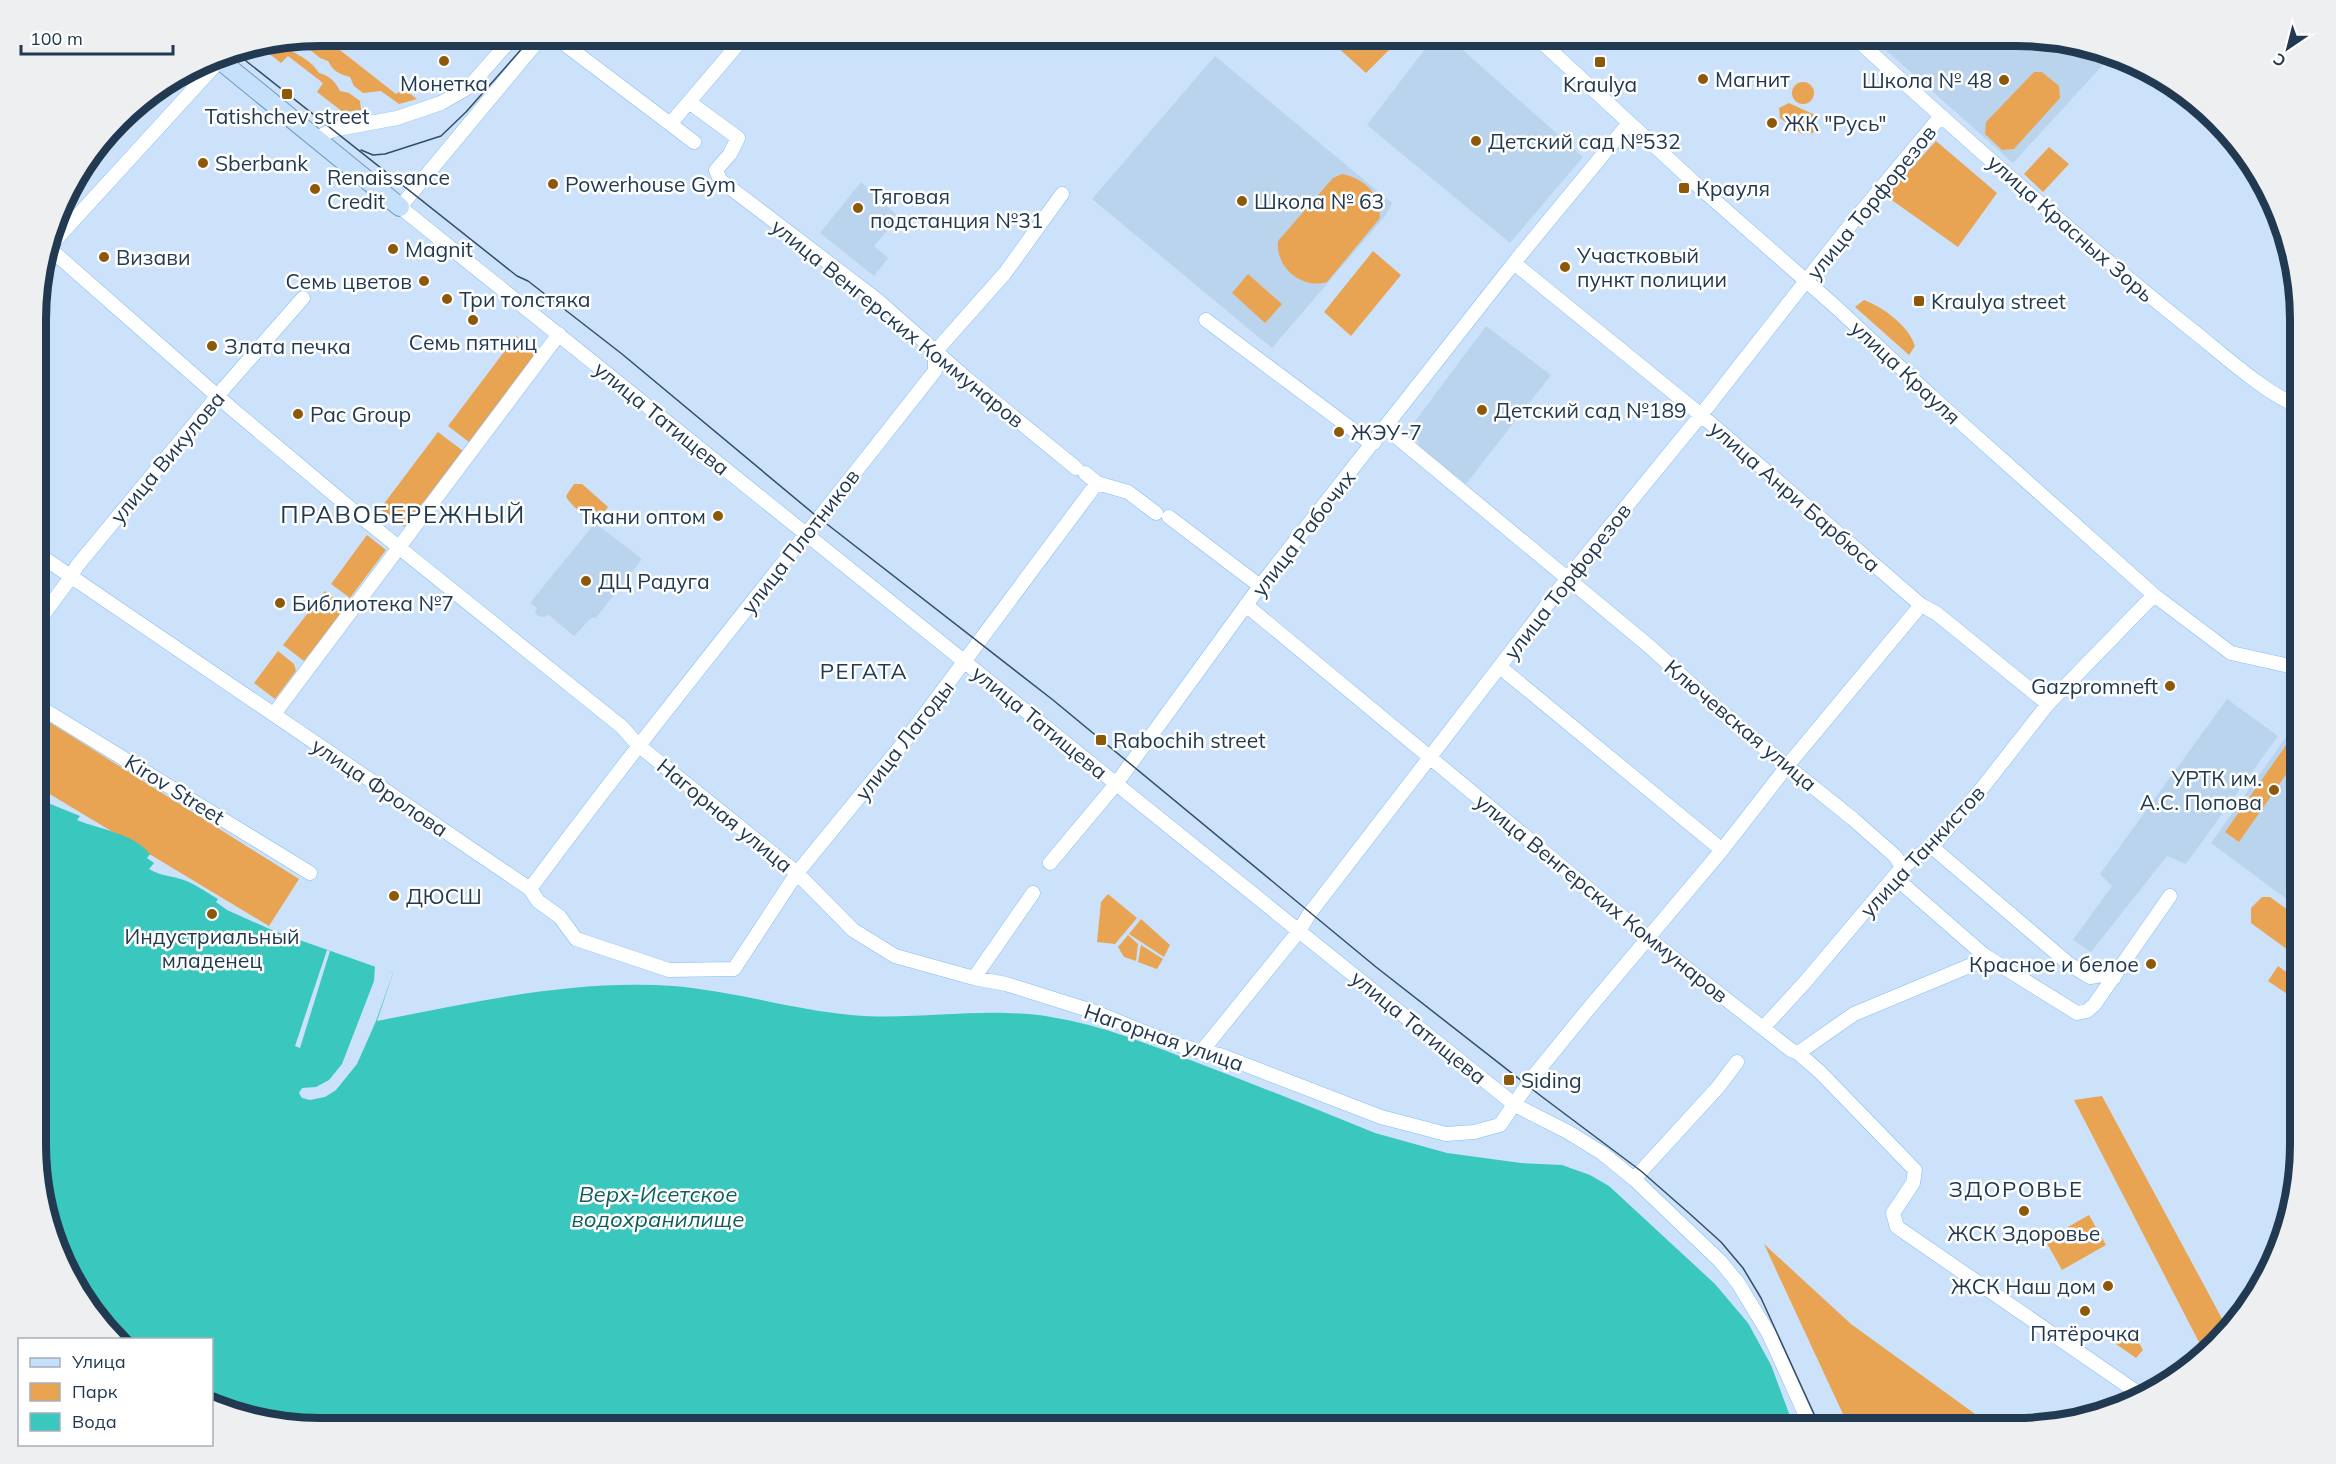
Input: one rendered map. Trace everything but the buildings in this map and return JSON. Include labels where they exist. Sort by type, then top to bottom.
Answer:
[{"type":"main road","name":"улица Татищева","points":[[225,64],[400,207]]},
{"type":"street","points":[[316,138],[333,130],[397,118],[441,103],[469,87],[505,46]]},
{"type":"street","points":[[400,207],[534,46]]},
{"type":"street","points":[[567,46],[694,142]]},
{"type":"street","points":[[671,123],[737,46]]},
{"type":"street","name":"улица Крауля","points":[[1546,46],[2154,595],[2231,653],[2290,666]]},
{"type":"street","name":"улица Красных Зорь","points":[[1863,46],[2166,309],[2253,378],[2290,402]]},
{"type":"street","points":[[60,235],[206,72]]},
{"type":"street","name":"улица Венгерских Коммунаров","points":[[689,102],[738,138],[730,154],[716,170],[720,180],[876,299],[935,352],[1081,471],[1097,483],[1128,492],[1260,586]]},
{"type":"street","name":"улица Торфорезов","points":[[1201,1052],[1299,931],[1567,579],[1701,415],[1842,235],[1941,116]]},
{"type":"street","name":"улица Рабочих","points":[[1050,863],[1116,783],[1260,586],[1514,263],[1629,123]]},
{"type":"street","name":"улица Плотников","points":[[530,889],[638,745],[934,371],[935,352],[1005,273],[1062,194]]},
{"type":"street","name":"улица Татищева","points":[[400,207],[1515,1105],[1569,1132],[1602,1153],[1634,1179],[1720,1262],[1738,1283],[1769,1334],[1807,1418]]},
{"type":"street","name":"Нагорная улица","points":[[56,252],[217,397],[622,727],[638,745],[797,873],[853,930],[895,956],[974,978],[1006,984],[1095,1012],[1161,1039],[1201,1052],[1220,1055],[1381,1117],[1446,1134],[1474,1132],[1500,1125],[1532,1078],[1649,939],[1788,765],[1921,605]]},
{"type":"street","name":"улица Анри Барбюса","points":[[1514,263],[1701,415],[1921,605],[1936,613],[2048,704]]},
{"type":"street","name":"улица Викулова","points":[[46,611],[77,566],[217,397],[303,298]]},
{"type":"street","points":[[1206,320],[1365,439],[1374,442]]},
{"type":"street","points":[[274,714],[559,334]]},
{"type":"street","name":"Ключевская улица","points":[[1386,428],[1656,653],[1737,726],[1788,765],[1895,856],[1903,868],[1898,880],[1984,955],[2077,1013],[2087,1011],[2094,1005],[2114,978]]},
{"type":"street","name":"улица Лагоды","points":[[734,969],[797,873],[872,782],[965,662],[1097,483]]},
{"type":"street","name":"улица Фролова","points":[[46,560],[530,889],[537,901],[560,917],[576,939],[669,970],[734,969]]},
{"type":"street","name":"улица Танкистов","points":[[1763,1028],[1898,872],[1914,858],[1932,847],[1983,787],[2048,704],[2154,595]]},
{"type":"street","name":"улица Венгерских Коммунаров","points":[[1246,605],[1649,939],[1791,1050],[1798,1053]]},
{"type":"street","points":[[1500,667],[1722,850]]},
{"type":"street","name":"Kirov Street","points":[[46,711],[310,873]]},
{"type":"street","points":[[1932,847],[2069,964],[2090,977],[2109,974],[2114,978],[2170,896]]},
{"type":"street","points":[[974,978],[1033,893]]},
{"type":"street","points":[[1984,955],[1974,964],[1854,1014],[1798,1053],[1820,1072],[1915,1170],[1913,1183],[1893,1213],[1897,1227],[2134,1390]]},
{"type":"street","points":[[1634,1179],[1719,1086],[1737,1062]]},
{"type":"shaded area","name":"Детский сад №532","points":[[1427,46],[1458,46],[1583,157],[1510,243],[1367,125]]},
{"type":"shaded area","name":"Школа № 48","points":[[1881,46],[2033,47],[2069,52],[2106,62],[2013,163]]},
{"type":"shaded area","name":"Школа № 63","points":[[1215,56],[1392,203],[1386,215],[1272,348],[1092,199]]},
{"type":"shaded area","points":[[861,182],[899,217],[874,246],[888,258],[874,276],[820,233]]},
{"type":"shaded area","points":[[1486,326],[1551,375],[1466,484],[1419,446],[1418,441],[1407,432]]},
{"type":"shaded area","name":"ДЦ Радуга","points":[[595,523],[642,559],[596,618],[591,618],[574,636],[549,615],[538,616],[535,612],[537,608],[530,603]]},
{"type":"shaded area","points":[[2227,699],[2278,736],[2186,864],[2167,856],[2091,952],[2073,940],[2112,886],[2100,874]]},
{"type":"shaded area","name":"УРТК им. А.С. Попова","points":[[2290,731],[2290,901],[2211,843]]},
{"type":"green space","points":[[335,46],[396,94],[404,89],[417,99],[399,104],[381,91],[363,93],[354,86],[350,77],[337,72],[328,61],[320,58],[306,47]]},
{"type":"green space","points":[[1336,46],[1393,46],[1366,73]]},
{"type":"green space","points":[[285,49],[305,59],[319,73],[332,79],[340,91],[349,93],[360,101],[361,110],[343,112],[317,92],[323,83],[288,56],[281,63],[267,52]]},
{"type":"green space","points":[[2034,72],[2042,72],[2059,86],[2060,98],[2014,149],[2002,150],[1985,134],[1986,122]]},
{"type":"green space","points":[[1803,82],[1811,85],[1814,93],[1811,101],[1803,104],[1795,101],[1792,93],[1795,85]]},
{"type":"green space","points":[[1789,103],[1815,115],[1818,126],[1813,133],[1802,134],[1780,118],[1779,108]]},
{"type":"green space","points":[[1936,141],[1997,193],[1958,247],[1886,196]]},
{"type":"green space","points":[[2049,147],[2069,164],[2043,192],[2024,174]]},
{"type":"green space","points":[[1342,174],[1358,179],[1370,188],[1377,201],[1380,218],[1327,282],[1308,283],[1286,268],[1278,251],[1278,241],[1333,178]]},
{"type":"green space","points":[[1373,251],[1401,275],[1351,336],[1324,312]]},
{"type":"green space","points":[[1248,274],[1282,304],[1265,323],[1232,293]]},
{"type":"green space","points":[[1864,300],[1887,312],[1907,331],[1915,346],[1909,355],[1855,307]]},
{"type":"green space","points":[[516,336],[537,352],[469,442],[448,426]]},
{"type":"green space","points":[[438,432],[463,451],[404,527],[380,509]]},
{"type":"green space","points":[[574,484],[582,484],[608,507],[598,521],[579,511],[568,500],[566,496]]},
{"type":"green space","points":[[367,535],[386,550],[350,598],[331,584]]},
{"type":"green space","points":[[325,591],[346,607],[304,661],[283,645]]},
{"type":"green space","points":[[278,651],[294,664],[296,671],[275,699],[254,683]]},
{"type":"green space","points":[[46,720],[299,879],[269,926],[46,792]]},
{"type":"green space","points":[[2290,742],[2290,769],[2239,842],[2225,832]]},
{"type":"green space","points":[[1108,894],[1137,918],[1115,944],[1097,942],[1101,902]]},
{"type":"green space","points":[[2262,897],[2270,897],[2290,911],[2290,951],[2251,923],[2251,908]]},
{"type":"green space","points":[[1141,919],[1170,945],[1164,957],[1129,934]]},
{"type":"green space","points":[[1128,935],[1138,944],[1136,961],[1124,957],[1118,947]]},
{"type":"green space","points":[[1141,945],[1163,959],[1157,969],[1138,962]]},
{"type":"green space","points":[[2278,966],[2290,975],[2290,996],[2268,981]]},
{"type":"green space","points":[[2102,1096],[2223,1321],[2200,1345],[2074,1100]]},
{"type":"green space","points":[[2089,1215],[2106,1245],[2062,1270],[2045,1240]]},
{"type":"green space","points":[[1764,1244],[1851,1324],[1981,1418],[1845,1418]]},
{"type":"green space","points":[[2130,1327],[2143,1350],[2136,1358],[2116,1344]]},
{"type":"water","name":"Верх-Исетское водохранилище","points":[[46,802],[80,816],[77,820],[135,841],[150,854],[147,858],[154,863],[149,869],[193,884],[218,899],[216,902],[227,910],[274,931],[393,973],[377,1021],[524,994],[561,989],[636,985],[695,988],[851,1015],[1001,1013],[1051,1017],[1107,1030],[1144,1043],[1375,1133],[1447,1153],[1521,1163],[1562,1165],[1590,1175],[1609,1186],[1715,1284],[1748,1323],[1771,1365],[1791,1418],[321,1418],[267,1412],[233,1403],[213,1396],[213,1338],[128,1338],[93,1296],[75,1265],[61,1231],[52,1197],[46,1143]]},
{"type":"pier","points":[[327,950],[330,951],[300,1048],[295,1046]]},
{"type":"pier","points":[[375,965],[393,973],[376,1021],[357,1064],[336,1090],[325,1097],[310,1100],[302,1098],[299,1093],[302,1088],[316,1087],[329,1080],[342,1064],[374,981]]},
{"type":"tram line","points":[[361,150],[373,155],[385,154],[441,136],[466,112],[524,46]]},
{"type":"tram line","points":[[243,58],[517,276],[528,281],[622,354],[814,514],[1053,700],[1376,967],[1641,1171],[1721,1242],[1743,1268],[1761,1298],[1816,1418]]},
{"type":"place","name":"Монетка","points":[[444,61]]},
{"type":"place","name":"Kraulya","points":[[1600,62]]},
{"type":"place","name":"Магнит","points":[[1703,79]]},
{"type":"place","name":"Школа № 48","points":[[2004,80]]},
{"type":"place","name":"Tatishchev street","points":[[287,94]]},
{"type":"place","name":"ЖК \"Русь\"","points":[[1772,123]]},
{"type":"place","name":"Детский сад №532","points":[[1476,141]]},
{"type":"place","name":"Sberbank","points":[[203,163]]},
{"type":"place","name":"Powerhouse Gym","points":[[553,184]]},
{"type":"place","name":"Крауля","points":[[1684,188]]},
{"type":"place","name":"Renaissance Credit","points":[[315,189]]},
{"type":"place","name":"Школа № 63","points":[[1242,201]]},
{"type":"place","name":"Тяговая подстанция №31","points":[[858,208]]},
{"type":"place","name":"Magnit","points":[[393,249]]},
{"type":"place","name":"Визави","points":[[104,257]]},
{"type":"place","name":"Участковый пункт полиции","points":[[1565,267]]},
{"type":"place","name":"Семь цветов","points":[[424,281]]},
{"type":"place","name":"Три толстяка","points":[[447,299]]},
{"type":"place","name":"Kraulya street","points":[[1919,301]]},
{"type":"place","name":"Семь пятниц","points":[[473,320]]},
{"type":"place","name":"Злата печка","points":[[212,346]]},
{"type":"place","name":"Детский сад №189","points":[[1482,410]]},
{"type":"place","name":"Pac Group","points":[[298,414]]},
{"type":"place","name":"ЖЭУ-7","points":[[1339,432]]},
{"type":"place","name":"Ткани оптом","points":[[718,516]]},
{"type":"place","name":"ДЦ Радуга","points":[[586,581]]},
{"type":"place","name":"Библиотека №7","points":[[280,603]]},
{"type":"place","name":"Gazpromneft","points":[[2170,686]]},
{"type":"place","name":"Rabochih street","points":[[1101,740]]},
{"type":"place","name":"УРТК им. А.С. Попова","points":[[2274,790]]},
{"type":"place","name":"ДЮСШ","points":[[394,896]]},
{"type":"place","name":"Индустриальный младенец","points":[[212,914]]},
{"type":"place","name":"Красное и белое","points":[[2151,964]]},
{"type":"place","name":"Siding","points":[[1509,1080]]},
{"type":"place","name":"ЖСК Здоровье","points":[[2024,1211]]},
{"type":"place","name":"ЖСК Наш дом","points":[[2108,1286]]},
{"type":"place","name":"Пятёрочка","points":[[2085,1311]]},
{"type":"district","name":"ПРАВОБЕРЕЖНЫЙ","points":[[403,514]]},
{"type":"district","name":"РЕГАТА","points":[[864,671]]},
{"type":"district","name":"ЗДОРОВЬЕ","points":[[2016,1189]]}]
